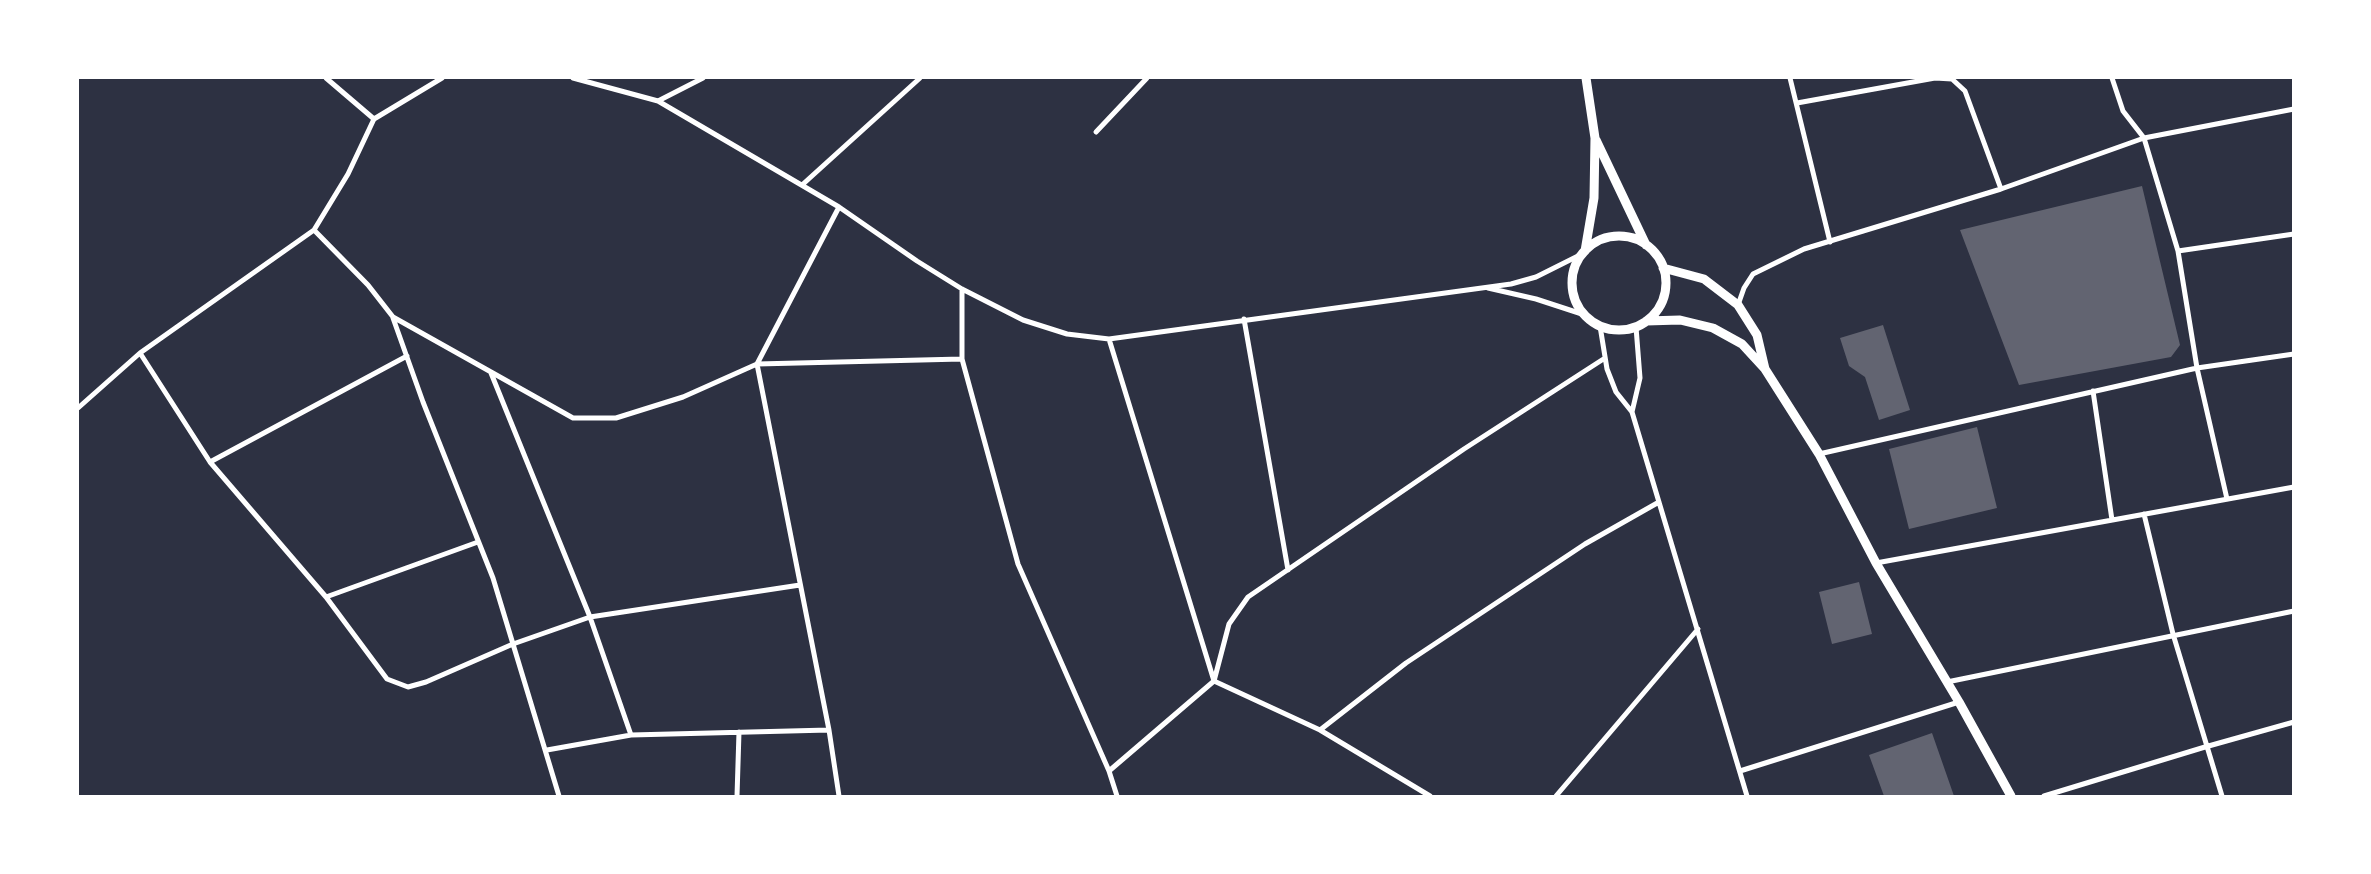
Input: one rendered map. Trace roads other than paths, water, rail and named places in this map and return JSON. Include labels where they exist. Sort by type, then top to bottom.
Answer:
[{"type":"street","points":[[326,78],[374,119]]},
{"type":"street","points":[[78,408],[140,353],[314,230],[348,174],[374,119],[442,78]]},
{"type":"street","points":[[573,78],[658,101],[839,207],[917,261],[962,289],[1023,320],[1067,334],[1109,339],[1244,319],[1511,284],[1536,276],[1583,253],[1595,243],[1608,238],[1635,240],[1646,246],[1659,259],[1666,283],[1664,297],[1657,310],[1646,321],[1636,327],[1611,330],[1600,326],[1585,315],[1536,299],[1486,288]]},
{"type":"street","points":[[658,101],[704,78]]},
{"type":"street","points":[[802,185],[920,78]]},
{"type":"street","points":[[1096,132],[1147,78]]},
{"type":"street","points":[[1585,315],[1575,301],[1572,285],[1574,268],[1583,253],[1594,198],[1595,138],[1586,78]]},
{"type":"street","points":[[1790,78],[1830,242]]},
{"type":"street","points":[[1797,103],[1935,78],[1952,78],[1965,92],[2001,189]]},
{"type":"street","points":[[2112,78],[2123,111],[2144,138],[2178,251],[2196,368],[2227,499]]},
{"type":"street","points":[[1738,306],[1744,288],[1753,274],[1797,252],[2001,189],[2144,138],[2294,109]]},
{"type":"street","points":[[1595,138],[1646,246]]},
{"type":"street","points":[[839,207],[757,364],[829,730],[839,796]]},
{"type":"street","points":[[314,230],[368,285],[393,317],[493,578],[547,750],[559,796]]},
{"type":"street","points":[[2178,251],[2294,234]]},
{"type":"street","points":[[1663,268],[1704,279],[1738,306],[1757,335],[1765,369]]},
{"type":"street","points":[[962,289],[962,359],[1018,564],[1109,771],[1117,796]]},
{"type":"street","points":[[393,317],[573,418],[616,418],[683,397],[757,364],[962,359]]},
{"type":"street","points":[[1244,319],[1288,570]]},
{"type":"street","points":[[1646,321],[1680,320],[1713,328],[1742,344],[1765,369],[1819,454],[1876,563],[1959,702],[2011,796]]},
{"type":"street","points":[[1600,326],[1607,369],[1616,392],[1632,412],[1747,796]]},
{"type":"street","points":[[1632,412],[1640,378],[1636,327]]},
{"type":"street","points":[[1109,339],[1214,680],[1320,730],[1430,796]]},
{"type":"street","points":[[140,353],[210,462],[326,597],[386,679],[408,687],[426,682],[513,644],[590,617],[800,585]]},
{"type":"street","points":[[1819,454],[2196,368],[2294,354]]},
{"type":"street","points":[[210,462],[407,356]]},
{"type":"street","points":[[1109,771],[1214,680],[1229,624],[1248,597],[1464,449],[1605,358]]},
{"type":"street","points":[[491,373],[590,617],[632,735]]},
{"type":"street","points":[[2093,391],[2112,520]]},
{"type":"street","points":[[1876,563],[2294,487]]},
{"type":"street","points":[[1320,730],[1406,663],[1585,544],[1659,502]]},
{"type":"street","points":[[2144,514],[2173,634],[2205,746],[2222,796]]},
{"type":"street","points":[[326,597],[478,542]]},
{"type":"street","points":[[1946,682],[2173,634],[2294,611]]},
{"type":"street","points":[[1556,796],[1698,629]]},
{"type":"street","points":[[1740,771],[1959,702]]},
{"type":"street","points":[[2044,796],[2205,746],[2294,722]]},
{"type":"street","points":[[547,750],[632,735],[829,730]]},
{"type":"street","points":[[738,796],[739,732]]}]
